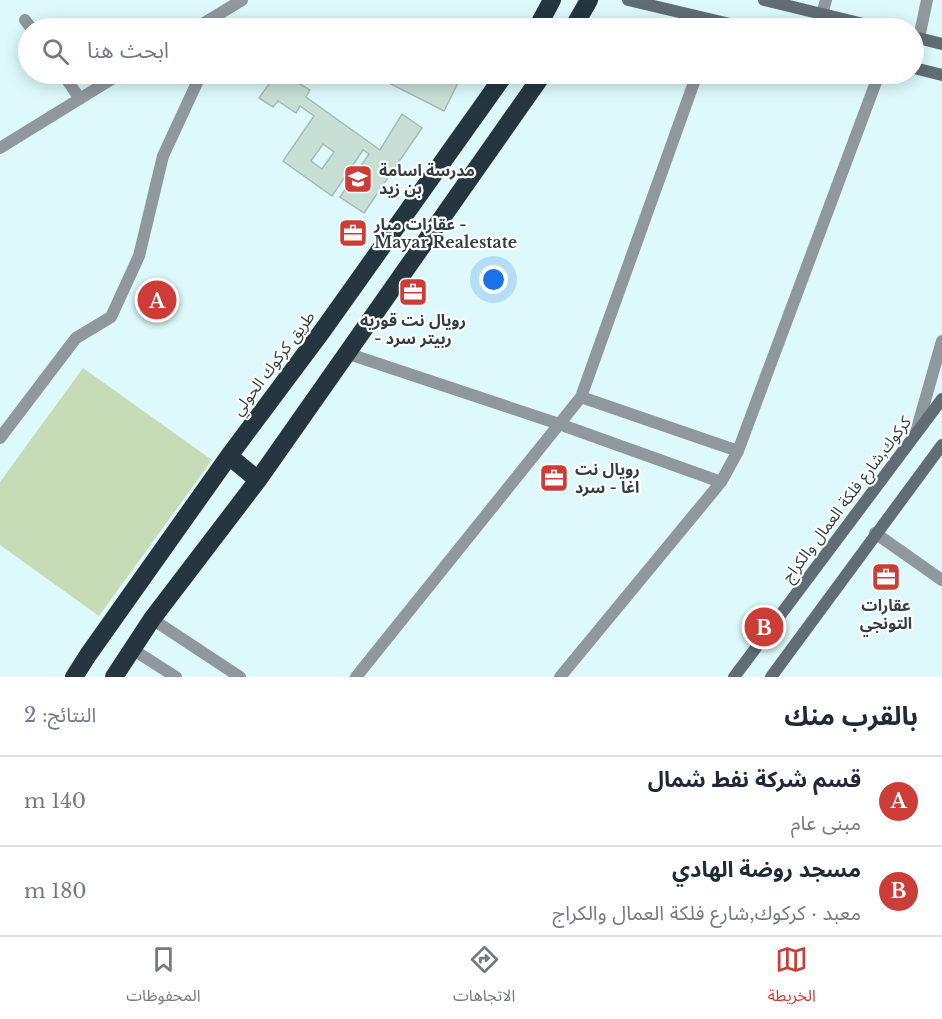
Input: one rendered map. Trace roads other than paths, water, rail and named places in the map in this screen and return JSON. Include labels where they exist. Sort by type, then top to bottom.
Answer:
[{"type":"highway","points":[[542,18],[552,0]]},
{"type":"highway","points":[[579,18],[589,0]]},
{"type":"highway","name":"طريق كركوك الحولي","points":[[74,677],[229,456],[323,330],[498,84]]},
{"type":"highway","points":[[114,677],[152,619],[258,480],[536,84]]},
{"type":"highway","points":[[229,456],[258,480]]},
{"type":"main road","points":[[628,0],[691,18]]},
{"type":"main road","points":[[764,0],[839,18]]},
{"type":"main road","points":[[924,39],[942,44]]},
{"type":"main road","points":[[924,70],[942,75]]},
{"type":"main road","name":"كركوك,شارع فلكة العمال والكراج","points":[[734,677],[942,399]]},
{"type":"main road","points":[[771,677],[942,445]]},
{"type":"street","points":[[822,14],[826,0]]},
{"type":"street","points":[[922,18],[927,0]]},
{"type":"street","points":[[213,18],[238,1]]},
{"type":"street","points":[[70,84],[80,99]]},
{"type":"street","points":[[0,148],[104,84]]},
{"type":"street","points":[[0,438],[76,338],[111,317],[139,256],[164,156],[196,84]]},
{"type":"street","points":[[356,677],[580,397],[693,84]]},
{"type":"street","points":[[560,677],[721,482],[738,451],[875,84]]},
{"type":"street","points":[[916,434],[942,341]]},
{"type":"street","points":[[346,353],[559,423],[721,482]]},
{"type":"street","points":[[580,397],[738,451]]},
{"type":"street","points":[[875,533],[942,580]]},
{"type":"street","points":[[152,619],[240,677]]},
{"type":"street","points":[[132,649],[176,677]]},
{"type":"place","name":"مدرسة اسامة بن زيد","points":[[358,179]]},
{"type":"place","name":"عقارات ميار - Mayar Realestate","points":[[353,233]]},
{"type":"place","name":"رويال نت قوريه - ربيتر سرد","points":[[413,292]]},
{"type":"place","name":"قسم شركة نفط شمال","points":[[157,300]]},
{"type":"place","name":"رويال نت اغا - سرد","points":[[554,478]]},
{"type":"place","name":"عقارات التونجي","points":[[886,577]]},
{"type":"place","name":"مسجد روضة الهادي","points":[[764,627]]}]
